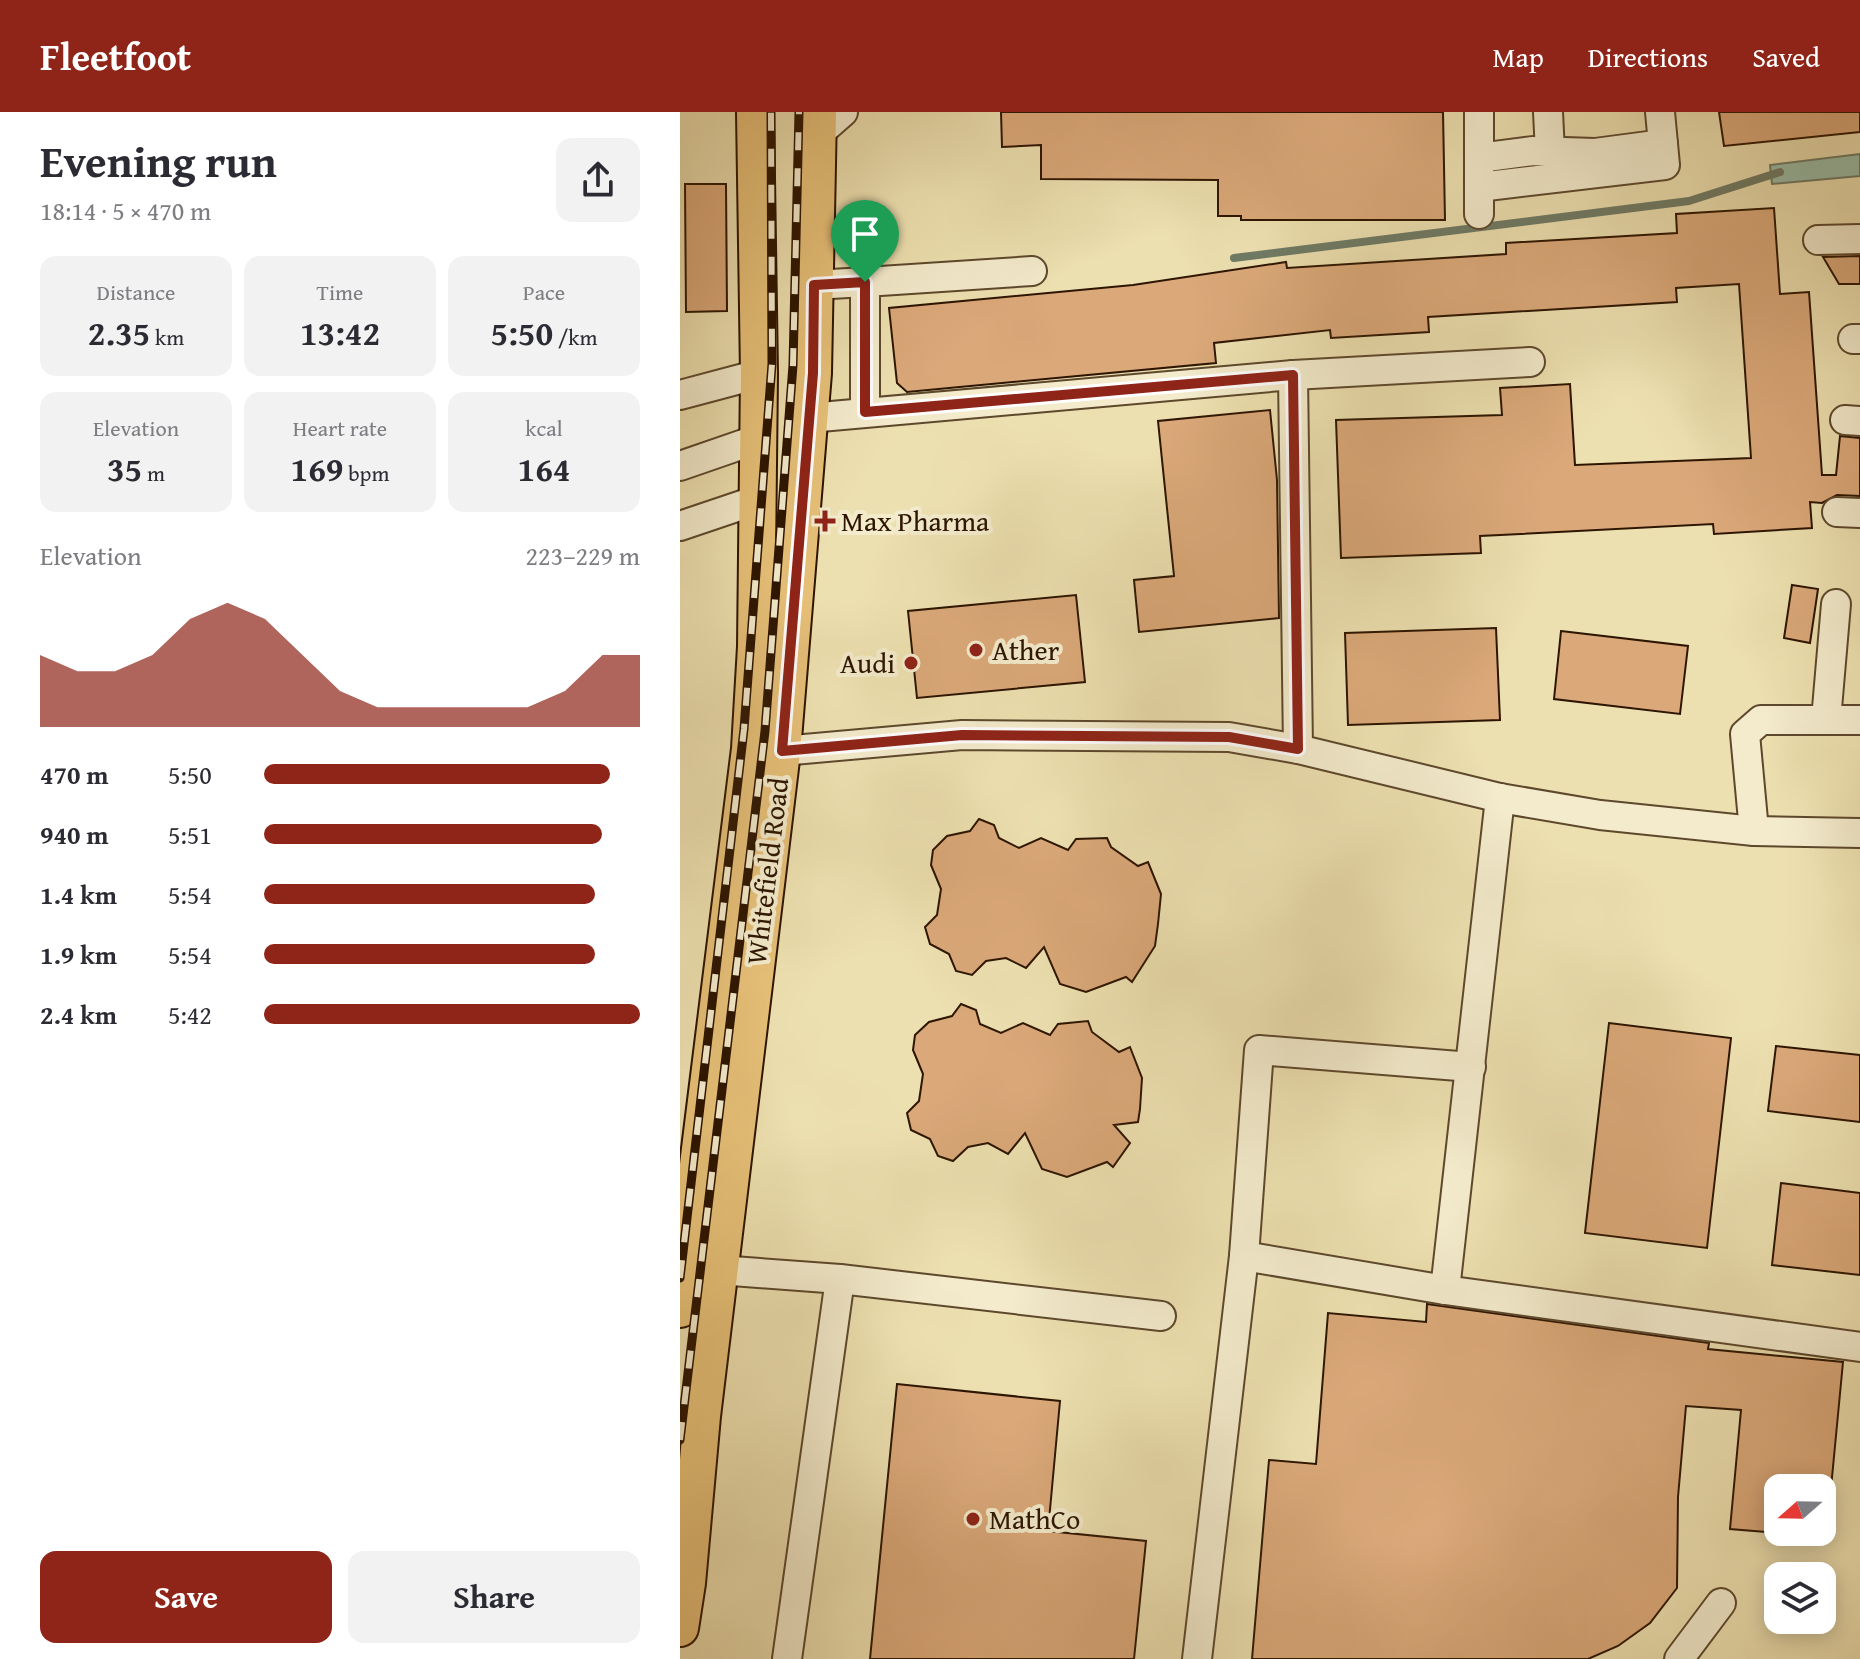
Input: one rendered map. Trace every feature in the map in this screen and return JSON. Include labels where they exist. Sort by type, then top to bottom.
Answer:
[{"type":"main road","name":"Whitefield Road","points":[[680,1309],[750,749],[759,374],[747,113]]},
{"type":"main road","name":"Whitefield Road","points":[[680,1628],[687,1583],[691,1422],[719,1270],[782,751],[809,418],[814,285],[826,119]]},
{"type":"street","points":[[1479,112],[1479,201],[1665,165],[1660,112]]},
{"type":"street","points":[[1548,112],[1550,152]]},
{"type":"street","points":[[1479,158],[1550,152],[1595,153],[1663,144]]},
{"type":"street","points":[[1818,240],[1860,239]]},
{"type":"street","points":[[814,285],[1032,271]]},
{"type":"street","points":[[865,282],[865,412]]},
{"type":"street","points":[[809,418],[1293,375],[1530,362]]},
{"type":"street","points":[[680,395],[759,374]]},
{"type":"street","points":[[1293,375],[1298,749]]},
{"type":"street","points":[[680,466],[758,439]]},
{"type":"street","points":[[680,526],[757,500]]},
{"type":"street","points":[[1826,720],[1836,604]]},
{"type":"street","points":[[1754,831],[1745,734],[1761,720],[1860,720]]},
{"type":"street","points":[[782,751],[962,735],[1229,737],[1298,749],[1500,798],[1600,815],[1754,831],[1860,833]]},
{"type":"street","points":[[1445,1290],[1500,798]]},
{"type":"street","points":[[1197,1659],[1244,1256],[1259,1050],[1471,1067]]},
{"type":"street","points":[[1244,1256],[1445,1290],[1860,1347]]},
{"type":"street","points":[[719,1270],[840,1279],[1161,1316]]},
{"type":"street","points":[[787,1659],[840,1279]]},
{"type":"street","points":[[1679,1659],[1721,1603]]},
{"type":"shaded area","points":[[1860,154],[1860,176],[1772,184],[1770,165]]},
{"type":"building","points":[[1001,112],[1443,112],[1445,220],[1241,220],[1241,216],[1218,216],[1218,180],[1041,179],[1041,145],[1002,147]]},
{"type":"building","points":[[1719,112],[1860,112],[1860,132],[1724,146]]},
{"type":"building","points":[[685,184],[726,184],[727,311],[686,312]]},
{"type":"building","points":[[1774,208],[1780,294],[1809,292],[1822,475],[1836,475],[1840,436],[1860,438],[1860,496],[1837,495],[1822,503],[1810,502],[1812,528],[1714,534],[1713,524],[1480,536],[1481,553],[1341,558],[1336,420],[1502,415],[1500,388],[1570,384],[1575,465],[1751,458],[1739,284],[1676,288],[1677,302],[1428,317],[1429,332],[1331,338],[1330,330],[1214,343],[1216,363],[907,392],[897,383],[889,308],[1133,285],[1286,262],[1287,268],[1506,254],[1506,243],[1677,233],[1676,214]]},
{"type":"building","points":[[1860,256],[1860,284],[1839,284],[1823,257]]},
{"type":"building","points":[[1270,410],[1277,480],[1279,618],[1139,632],[1134,580],[1174,576],[1158,421]]},
{"type":"building","points":[[1792,585],[1818,589],[1810,643],[1784,638]]},
{"type":"building","points":[[1076,595],[1085,682],[917,698],[908,611]]},
{"type":"building","points":[[1496,628],[1500,720],[1348,725],[1345,633]]},
{"type":"building","points":[[1561,631],[1688,646],[1680,714],[1554,699]]},
{"type":"building","points":[[979,819],[994,825],[999,838],[1019,848],[1041,838],[1068,850],[1076,839],[1107,838],[1111,847],[1138,866],[1148,862],[1161,894],[1158,924],[1155,946],[1132,982],[1126,977],[1086,992],[1060,984],[1044,947],[1026,968],[1006,958],[986,961],[972,975],[956,971],[949,954],[930,944],[925,927],[937,915],[941,889],[931,865],[933,850],[947,836],[970,831]]},
{"type":"building","points":[[961,1004],[976,1010],[980,1024],[1001,1033],[1023,1023],[1050,1035],[1058,1024],[1088,1021],[1092,1032],[1119,1052],[1130,1047],[1142,1078],[1140,1109],[1138,1122],[1114,1125],[1130,1143],[1113,1167],[1107,1162],[1067,1177],[1042,1169],[1025,1133],[1008,1154],[988,1143],[968,1147],[953,1161],[938,1156],[930,1139],[911,1130],[907,1113],[919,1101],[923,1074],[913,1050],[915,1035],[929,1022],[952,1016]]},
{"type":"building","points":[[1609,1023],[1731,1038],[1707,1248],[1585,1233]]},
{"type":"building","points":[[1776,1046],[1860,1055],[1860,1122],[1768,1111]]},
{"type":"building","points":[[1781,1183],[1860,1193],[1860,1275],[1772,1265]]},
{"type":"building","points":[[1427,1304],[1709,1343],[1708,1349],[1843,1362],[1832,1474],[1764,1474],[1764,1532],[1730,1529],[1741,1410],[1686,1406],[1678,1497],[1677,1588],[1650,1623],[1618,1646],[1588,1659],[1252,1659],[1269,1460],[1316,1464],[1328,1313],[1426,1322]]},
{"type":"building","points":[[897,1384],[1060,1401],[1048,1531],[1146,1541],[1134,1659],[870,1659]]},
{"type":"waterway","points":[[1234,258],[1689,201],[1780,172]]},
{"type":"railway","points":[[680,1278],[744,729],[772,364],[771,112]]},
{"type":"railway","points":[[680,1440],[765,731],[793,365],[799,112]]},
{"type":"place","name":"Max Pharma","points":[[825,521]]},
{"type":"place","name":"Ather","points":[[976,650]]},
{"type":"place","name":"Audi","points":[[911,663]]},
{"type":"place","name":"MathCo","points":[[973,1519]]},
{"type":"route","points":[[865,282],[865,412],[1293,375],[1298,749],[1229,737],[962,735],[782,751],[813,373],[814,285],[865,282]]}]
